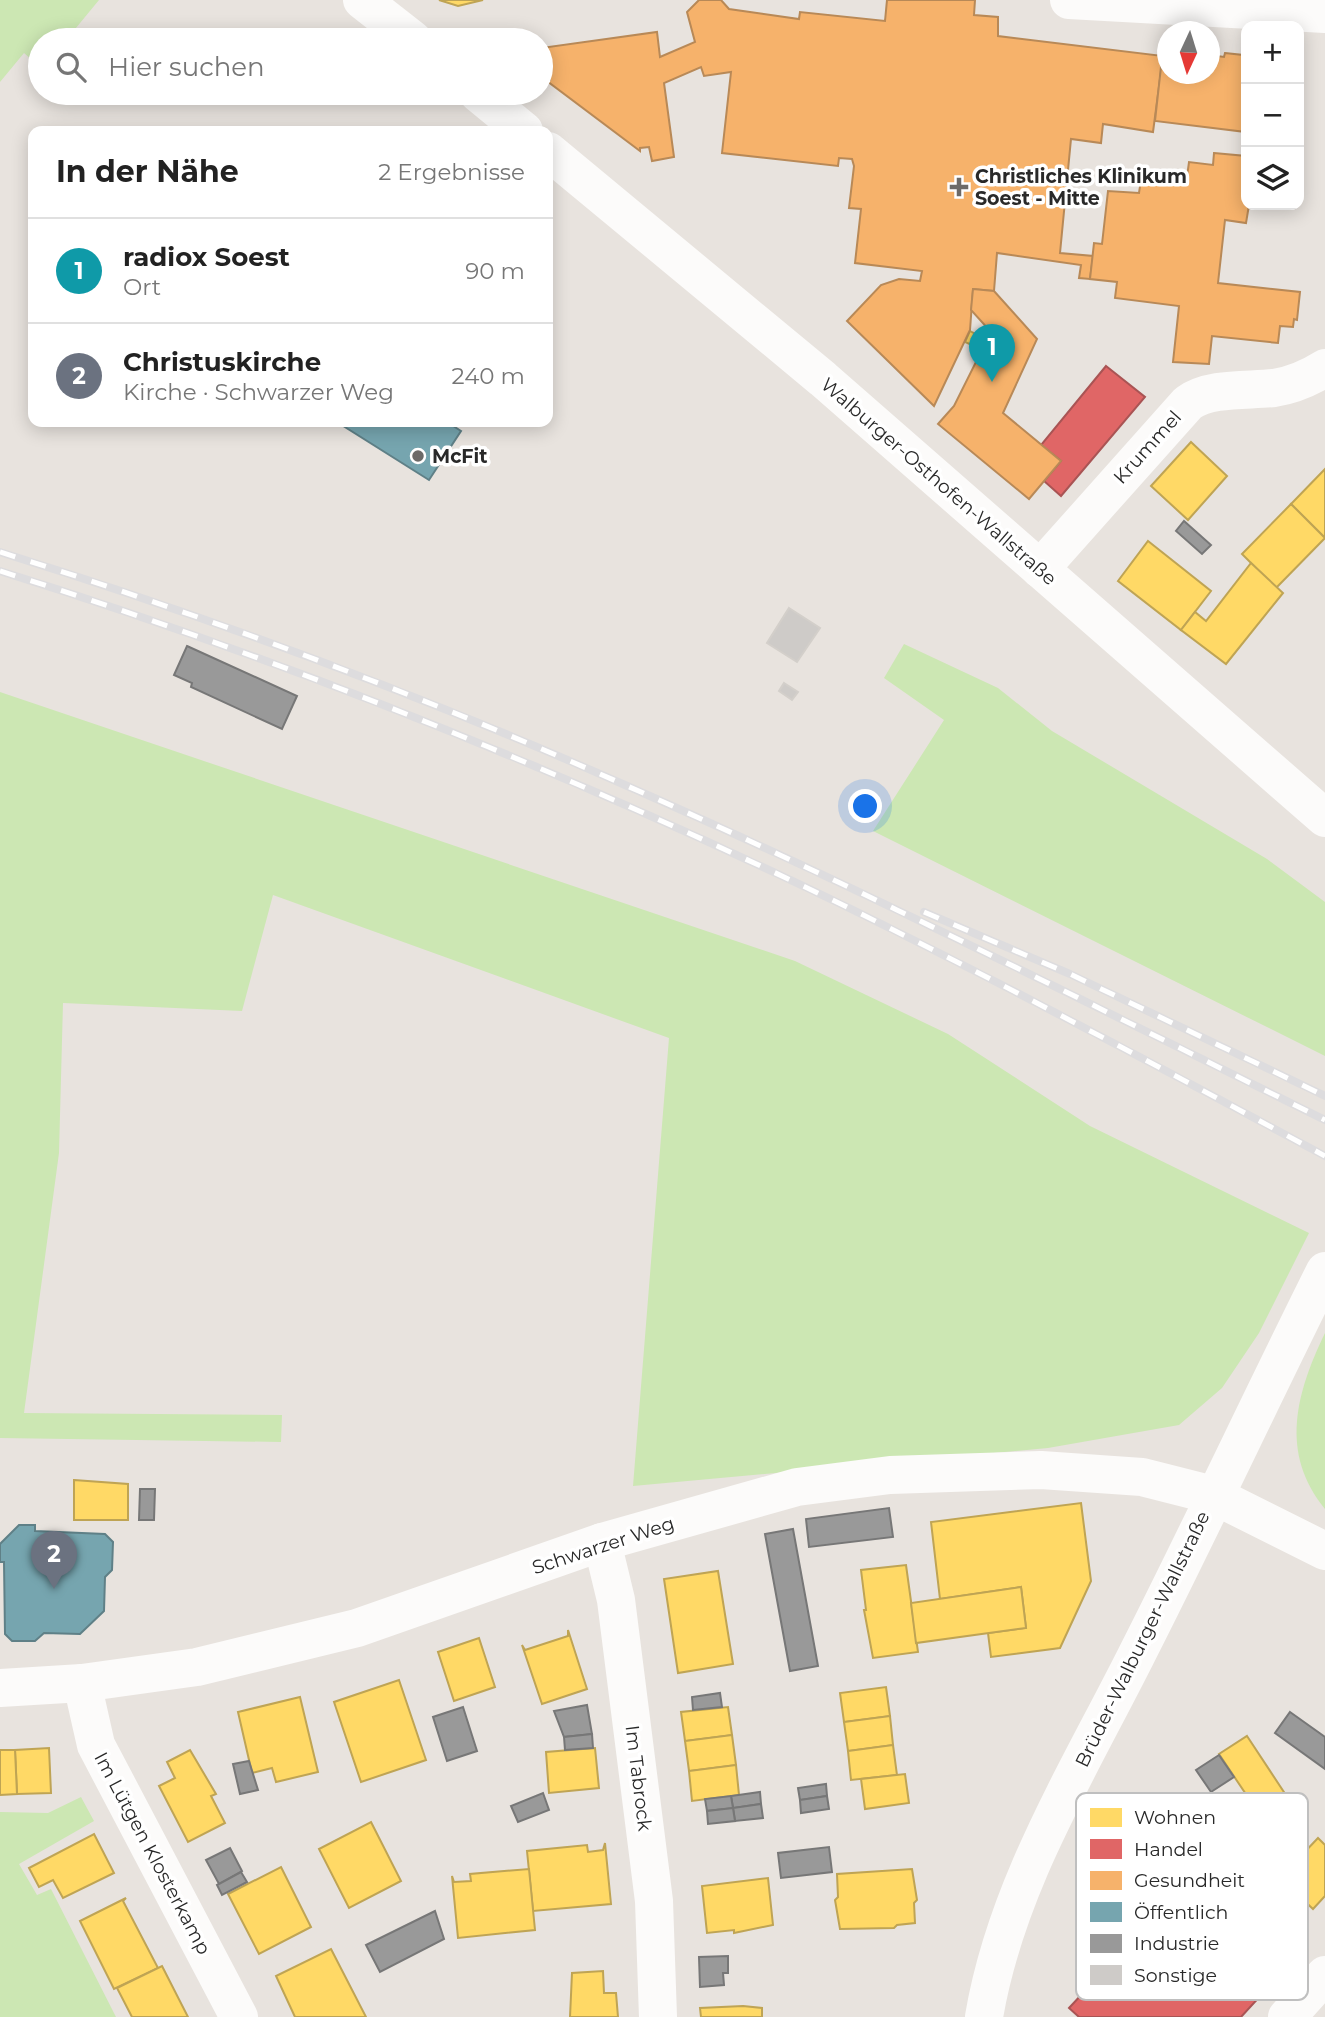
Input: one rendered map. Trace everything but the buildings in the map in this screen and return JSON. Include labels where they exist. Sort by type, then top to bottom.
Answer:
[{"type":"street","points":[[362,0],[398,28]]},
{"type":"street","points":[[1069,0],[1325,14]]},
{"type":"street","points":[[493,105],[518,126]]},
{"type":"street","name":"Walburger-Osthofen-Wallstraße","points":[[553,154],[777,340],[1325,818]]},
{"type":"street","name":"Krummel","points":[[1040,569],[1180,410],[1195,398],[1277,387],[1309,379],[1325,368]]},
{"type":"street","name":"Brüder-Walburger-Wallstraße","points":[[984,2017],[991,1974],[1043,1836],[1138,1652],[1325,1271]]},
{"type":"street","name":"Schwarzer Weg","points":[[0,1688],[82,1684],[197,1667],[357,1628],[602,1542],[797,1487],[890,1475],[1041,1470],[1142,1477],[1213,1495],[1325,1551]]},
{"type":"street","name":"Im Tabrock","points":[[602,1542],[616,1600],[654,1902],[658,2017]]},
{"type":"street","name":"Im Lütgen Klosterkamp","points":[[82,1684],[96,1745],[239,2017]]},
{"type":"street","points":[[1308,1994],[1325,1975]]},
{"type":"street","points":[[1287,2017],[1302,2000]]},
{"type":"green space","points":[[0,0],[99,0],[76,28],[28,28],[28,56],[24,53],[0,82]]},
{"type":"green space","points":[[904,644],[998,688],[1052,731],[1267,859],[1325,902],[1325,1056],[873,831],[944,720],[884,678]]},
{"type":"green space","points":[[0,692],[795,961],[948,1034],[1090,1126],[1309,1233],[1259,1333],[1222,1388],[1179,1425],[1048,1448],[633,1486],[669,1038],[273,895],[242,1011],[63,1003],[59,1153],[24,1413],[282,1415],[281,1442],[0,1438]]},
{"type":"green space","points":[[1325,1333],[1325,1509],[1311,1488],[1302,1466],[1297,1445],[1297,1422],[1306,1378]]},
{"type":"green space","points":[[81,1797],[94,1821],[19,1864],[37,1895],[51,1889],[116,2017],[0,2017],[0,1812],[48,1813]]},
{"type":"railway","points":[[0,552],[237,631],[394,689],[549,752],[889,906],[1325,1120]]},
{"type":"railway","points":[[0,571],[216,643],[323,682],[430,723],[640,811],[907,937],[1325,1156]]},
{"type":"railway","points":[[924,912],[1070,974],[1325,1096]]},
{"type":"place","name":"Christliches Klinikum Soest - Mitte","points":[[959,187]]},
{"type":"place","name":"radiox Soest","points":[[992,382]]},
{"type":"place","name":"McFit","points":[[418,456]]},
{"type":"place","name":"Christuskirche","points":[[54,1589]]}]
